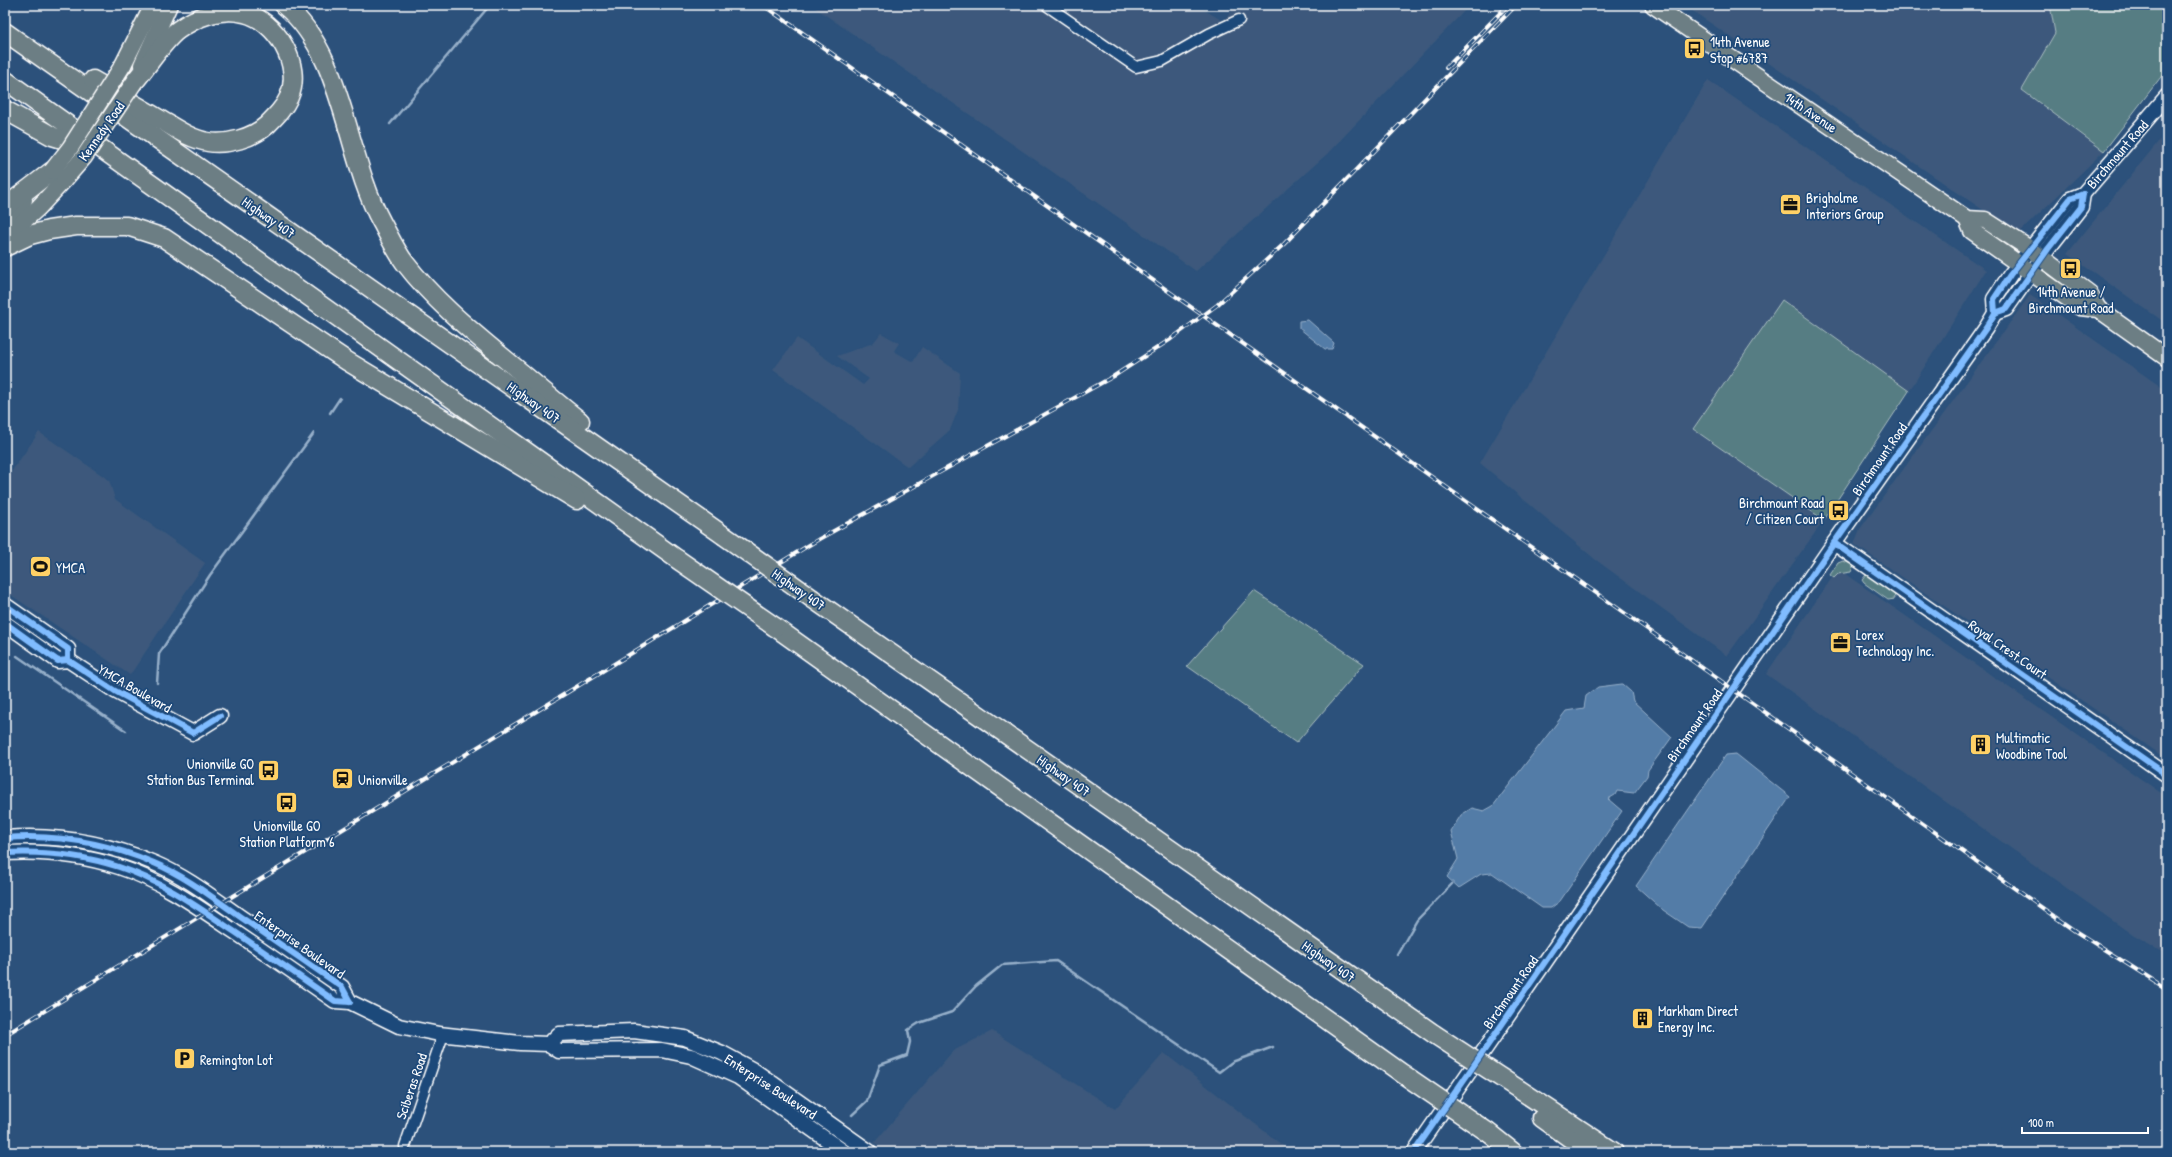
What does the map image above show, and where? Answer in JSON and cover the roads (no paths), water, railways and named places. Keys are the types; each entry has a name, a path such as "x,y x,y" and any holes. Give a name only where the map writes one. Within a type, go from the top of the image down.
{"highway":[{"path":"284,5 298,16 315,40 329,70 367,190 381,222 405,262 458,320 566,410 723,535"},
{"path":"38,56 88,77 181,132 208,142 250,137 260,132 280,113 290,96 293,76 289,56 280,38 264,23 244,13 223,12 202,16 176,31 135,81"},
{"name":"Highway 407","path":"5,32 1434,1034 1517,1094 1589,1152"},
{"path":"5,80 1403,1074 1488,1142 1513,1152"},
{"path":"5,110 52,136 109,153"},
{"path":"5,207 58,176"},
{"path":"5,247 30,235 76,226 127,226 164,238 354,365 508,460 677,559"},
{"path":"1517,1094 1614,1152"}],"main road":[{"name":"Kennedy Road","path":"5,238 38,208 58,176 70,148 123,65 153,5"},
{"name":"Kennedy Road","path":"5,219 58,176 84,158 135,81 169,5"},
{"name":"14th Avenue","path":"1653,5 1967,219 1985,220 2036,253 2089,293 2098,309 2167,358"},
{"name":"Birchmount Road","path":"1414,1152 1834,543 1996,313 1994,298 2081,207 2083,194 2167,96"},
{"name":"14th Avenue","path":"1967,219 1972,231 2080,307 2098,309"},
{"name":"Royal Crest Court","path":"1834,543 2167,776"},
{"path":"5,605 68,649 68,660"},
{"name":"YMCA Boulevard","path":"6,626 58,661 68,660 115,691 193,733 220,716"},
{"name":"Enterprise Boulevard","path":"5,838 40,837 84,842 123,852 155,864 189,881 342,987 350,1002"},
{"name":"Enterprise Boulevard","path":"5,853 27,852 73,856 120,867 152,880 187,899 335,1002 350,1002 399,1026 443,1035 520,1043 549,1044 559,1051 662,1050 691,1056 738,1077 844,1152"},
{"name":"Enterprise Boulevard","path":"549,1044 559,1034 634,1031 685,1038 722,1053 755,1072 870,1152"}],"street":[{"path":"1046,5 1136,67 1162,61 1209,34 1239,20"},
{"path":"6,626 17,613"},
{"name":"Sciberas Road","path":"405,1146 443,1035"}],"waterway":[{"path":"390,124 490,5"},
{"path":"330,413 340,398"},
{"path":"157,683 159,654 210,575 314,433"},
{"path":"17,656 126,731"},
{"path":"1397,955 1417,920 1452,884"},
{"path":"852,1115 867,1101 880,1065 907,1055 910,1042 908,1030 919,1023 952,1012 976,986 1002,965 1056,961 1219,1072 1232,1062 1273,1047"}],"railway":[{"path":"763,5 2075,931 2167,989"},
{"path":"1446,68 1508,5"},
{"path":"5,1035 819,539 1114,376 1171,339 1217,305 1284,244 1516,5"}],"place":[{"name":"14th Avenue Stop #6787","path":"1694,49"},
{"name":"Brigholme Interiors Group","path":"1790,205"},
{"name":"14th Avenue / Birchmount Road","path":"2071,269"},
{"name":"Birchmount Road / Citizen Court","path":"1839,510"},
{"name":"YMCA","path":"40,567"},
{"name":"Lorex Technology Inc.","path":"1840,642"},
{"name":"Multimatic Woodbine Tool","path":"1980,745"},
{"name":"Unionville GO Station Bus Terminal","path":"269,771"},
{"name":"Unionville","path":"343,779"},
{"name":"Unionville GO Station Platform 6","path":"287,803"},
{"name":"Markham Direct Energy Inc.","path":"1643,1018"},
{"name":"Remington Lot","path":"185,1059"}]}
